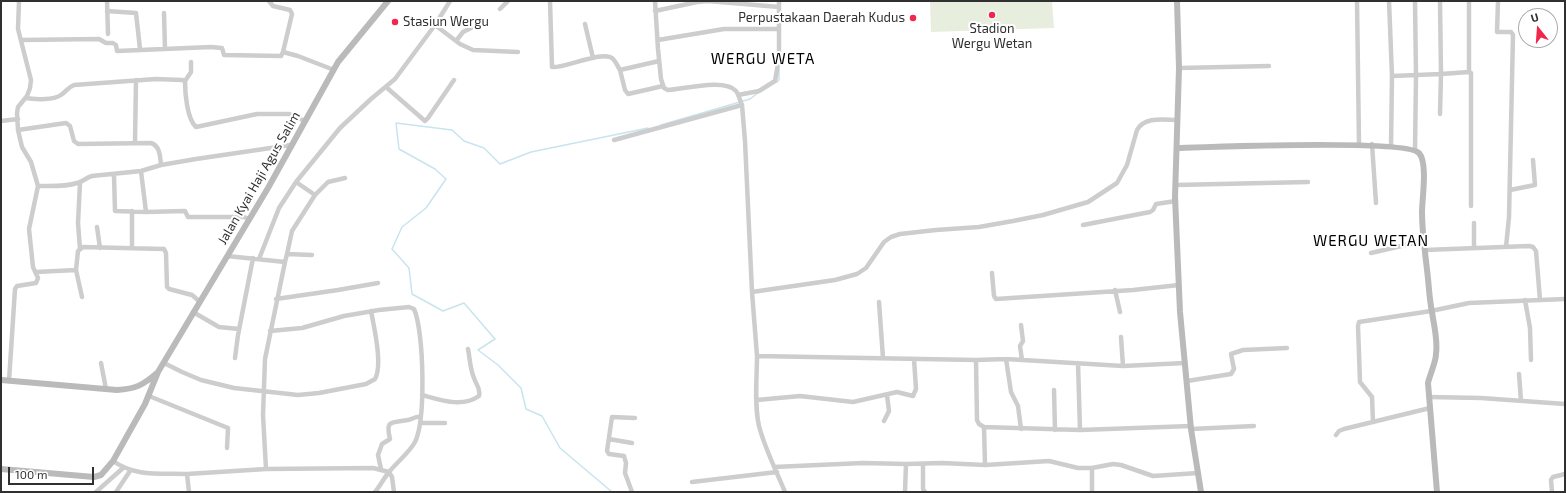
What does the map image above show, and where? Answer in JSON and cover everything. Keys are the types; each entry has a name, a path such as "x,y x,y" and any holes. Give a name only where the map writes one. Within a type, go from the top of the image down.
{"street":[{"path":"9,381 14,289 17,286 36,283 38,278 33,267 29,229 38,186 31,162 22,150 18,130 18,107 26,98 31,80 18,29 18,1"},
{"path":"107,1 108,34"},
{"path":"21,40 99,39 106,43 113,43 116,45 117,51 211,47 222,48 224,55 281,56 292,14 290,10 273,6 269,1"},
{"name":"Jalan Kyai Haji Agus Salim","path":"158,372 226,256 250,219 338,62 387,1"},
{"path":"259,258 279,208 296,182 340,128 395,79 435,25 450,1"},
{"path":"500,9 508,1"},
{"path":"550,1 552,66 557,67 579,60 612,57 620,70 625,90 628,94 663,86"},
{"path":"655,1 659,61 663,86 666,90 703,85 724,86 735,89 739,97 745,141 759,425 774,467 785,492"},
{"path":"656,11 708,1 779,7"},
{"path":"739,97 759,91 776,81 779,58 780,1"},
{"path":"1177,1 1179,68 1176,201 1179,285 1186,382 1191,428 1201,492"},
{"path":"1357,1 1359,144"},
{"path":"1389,1 1392,76 1391,146"},
{"path":"1415,1 1415,150"},
{"path":"1440,1 1440,114"},
{"path":"1469,1 1471,74 1471,206"},
{"path":"1498,1 1497,32 1511,32 1512,35 1510,190 1506,246"},
{"path":"107,11 136,13 140,49"},
{"path":"164,13 165,49"},
{"path":"585,24 593,58"},
{"path":"435,25 466,48 473,50 518,52"},
{"path":"456,41 463,32 471,28"},
{"path":"658,40 724,29 779,29"},
{"path":"283,52 298,56 334,70"},
{"path":"620,70 659,61"},
{"path":"192,62 191,72 185,81 185,97 192,123 196,127 256,114 289,114 305,121"},
{"path":"1179,68 1269,66"},
{"path":"1392,76 1416,76 1470,72"},
{"path":"26,98 38,99 60,96 74,85 156,79 185,81"},
{"path":"135,142 136,80"},
{"path":"386,86 424,121 428,118 454,80"},
{"path":"614,140 741,105"},
{"path":"1,121 18,119"},
{"path":"752,292 836,280 857,274 866,268 884,242 891,237 900,234 1006,223 1043,215 1088,202 1117,183 1128,164 1137,130 1140,126 1149,121 1178,120"},
{"path":"18,130 66,123 70,126 74,141 78,144 135,142 156,144 161,165"},
{"path":"1372,144 1376,203"},
{"path":"1178,148 1372,144 1415,150 1419,153 1424,165 1422,213 1431,311 1437,351 1428,384 1437,492"},
{"path":"38,186 80,183 85,178 92,176 114,175 141,171 161,165 291,145"},
{"path":"1510,190 1535,185 1533,160"},
{"path":"141,171 146,212"},
{"path":"114,175 115,210 146,212 185,211 188,217 244,217 250,219"},
{"path":"266,469 263,415 265,359 276,299 292,231 315,195 328,182 345,178"},
{"path":"296,182 315,195"},
{"path":"1176,185 1308,182"},
{"path":"80,183 78,223 80,249 76,270 82,297"},
{"path":"1083,225 1150,212 1157,203 1176,201"},
{"path":"132,211 132,248"},
{"path":"1474,223 1474,248"},
{"path":"97,227 100,248"},
{"path":"1371,253 1414,243 1424,238"},
{"path":"1425,250 1506,246 1533,247 1535,249 1539,279 1540,300"},
{"path":"80,249 83,247 165,250 167,286 169,289 192,295 199,301"},
{"path":"287,254 312,255"},
{"path":"226,256 259,258 285,262"},
{"path":"235,358 239,329 253,258"},
{"path":"36,272 76,270"},
{"path":"992,273 994,296 996,299 1133,290 1179,285"},
{"path":"276,299 378,283"},
{"path":"1115,290 1120,312"},
{"path":"1373,422 1372,397 1360,382 1358,323 1469,303 1565,299"},
{"path":"1525,300 1530,328 1531,360"},
{"path":"879,302 883,358"},
{"path":"270,331 302,328 344,316 371,311 401,308 414,309 422,355 420,423 415,442 389,472 375,492"},
{"path":"164,363 202,380 234,388 298,395 319,393 366,384 376,379 378,372 378,351 371,311"},
{"path":"193,312 219,327 239,329"},
{"path":"1021,325 1023,341 1020,346 1022,360"},
{"path":"1121,337 1123,366"},
{"path":"1186,382 1231,374 1234,369 1231,356 1235,352 1243,350 1287,348"},
{"path":"422,395 452,402 469,400 479,396 479,386 474,379 468,349"},
{"path":"756,356 976,360 1006,359 1123,366 1185,363"},
{"path":"757,400 793,396 853,402 898,392 913,396 916,389 914,359"},
{"path":"1006,359 1011,392 1019,408 1021,429"},
{"path":"976,360 977,420 979,424 984,427 1080,430 1254,426"},
{"path":"101,363 106,389"},
{"path":"1078,363 1080,430"},
{"path":"1,380 106,389 131,389 142,385 158,372"},
{"path":"1,469 94,478 101,475 113,461 148,396 158,372"},
{"path":"1519,374 1521,401"},
{"path":"1054,390 1055,430"},
{"path":"884,422 889,411 887,394"},
{"path":"148,396 228,428 227,448"},
{"path":"1429,397 1565,404"},
{"path":"1336,436 1341,430 1430,408"},
{"path":"382,470 378,455 382,444 390,439 388,425 390,422 411,419 418,416 420,417"},
{"path":"632,492 625,473 625,458 623,455 607,452 612,417 635,418"},
{"path":"420,423 445,423"},
{"path":"984,427 985,465"},
{"path":"609,439 632,443"},
{"path":"113,461 130,471 147,473 187,474 266,469 373,468 389,472 392,477 394,492"},
{"path":"774,467 864,463 942,463 985,465 1049,461 1078,468 1092,468 1113,464 1121,465 1147,475 1159,477 1198,473"},
{"path":"905,492 906,464"},
{"path":"923,464 923,489 925,492"},
{"path":"96,492 123,468"},
{"path":"1092,468 1092,492"},
{"path":"116,492 130,471"},
{"path":"692,482 777,472"},
{"path":"187,474 189,492"},
{"path":"1552,492 1551,480 1553,477 1565,474"}],"green space":[{"name":"Stadion Wergu Wetan","path":"930,1 1052,1 1054,28 931,32"}],"waterway":[{"path":"777,82 779,80 779,69"},
{"path":"661,125 750,99 758,93"},
{"path":"612,492 560,448 542,416 526,409 521,388 498,365 478,350 495,339 464,303 443,311 412,294 409,268 392,249 402,227 426,208 446,179 435,169 399,149 396,123 452,130 464,141 484,148 500,164 531,152 648,128"}],"place":[{"name":"Stadion Wergu Wetan","path":"992,15"},
{"name":"Perpustakaan Daerah Kudus","path":"913,18"},
{"name":"Stasiun Wergu","path":"395,22"}],"district":[{"name":"WERGU WETA","path":"763,59"},
{"name":"WERGU WETAN","path":"1371,241"}]}
